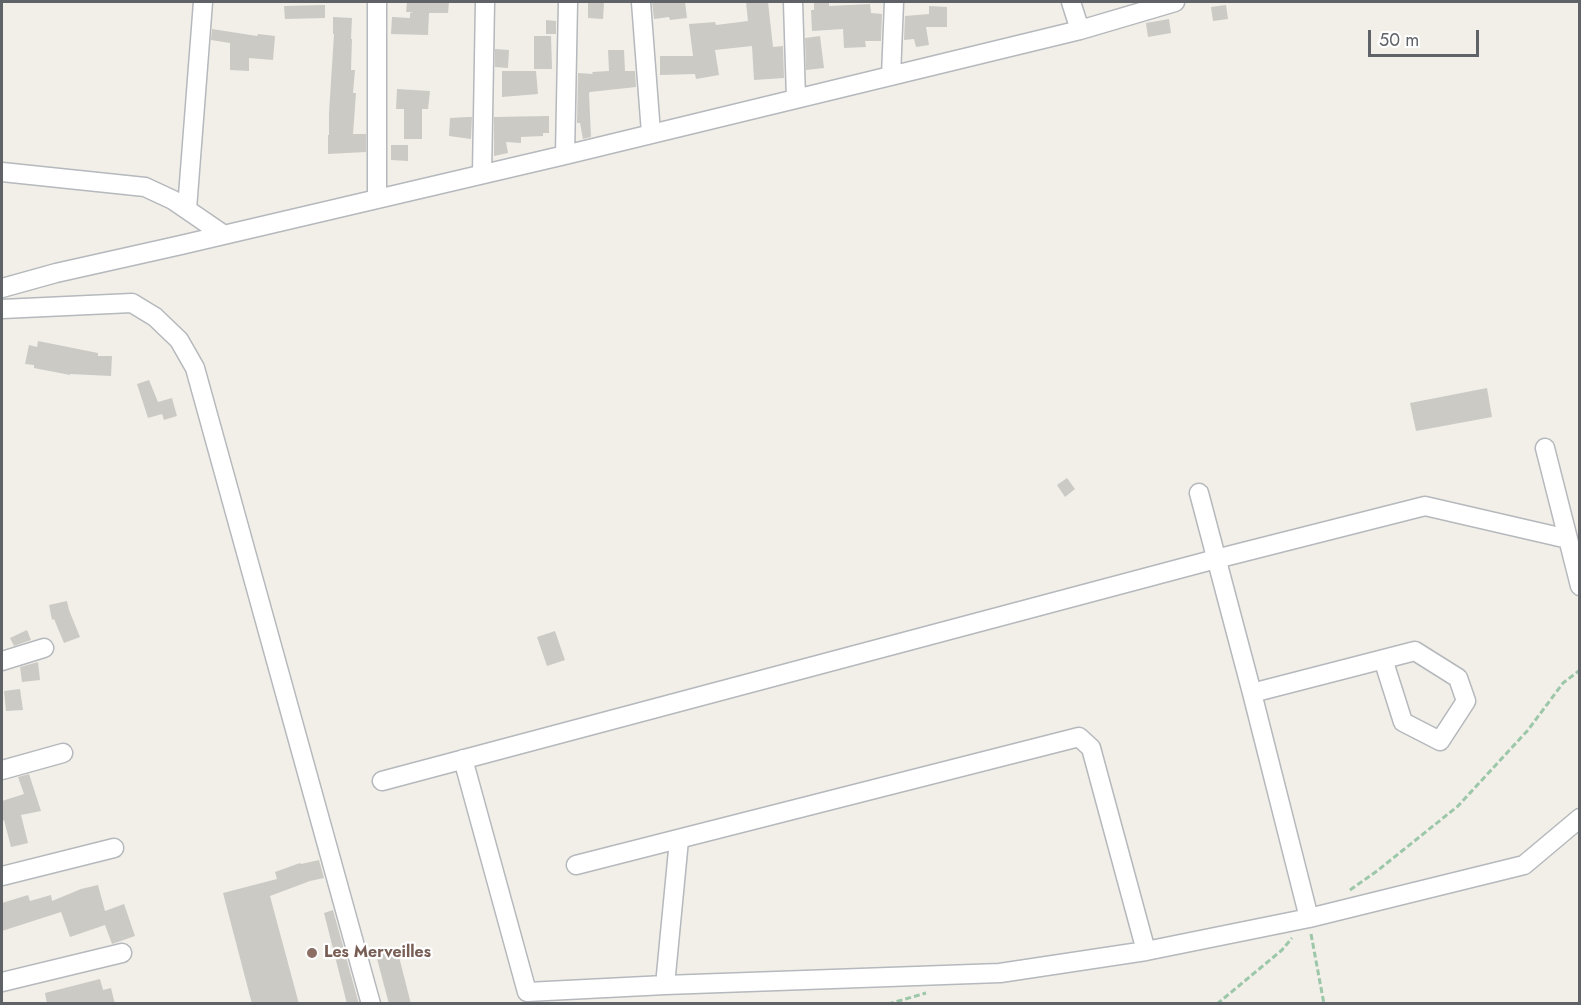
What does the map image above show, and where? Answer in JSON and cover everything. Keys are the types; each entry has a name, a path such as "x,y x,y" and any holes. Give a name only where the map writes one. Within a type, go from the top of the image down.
{"street":[{"path":"187,209 203,2"},
{"path":"377,199 378,2"},
{"path":"482,174 485,2"},
{"path":"565,155 568,2"},
{"path":"641,2 651,133"},
{"path":"793,2 796,99"},
{"path":"891,76 894,2"},
{"path":"1071,2 1080,30"},
{"path":"2,288 56,273 565,155 1080,30 1174,2"},
{"path":"2,172 146,188 173,200 224,235"},
{"path":"2,309 132,303 155,317 179,340 195,368 371,1004"},
{"path":"1545,448 1580,586"},
{"path":"1199,493 1309,918"},
{"path":"382,781 1216,559 1425,506 1568,539"},
{"path":"2,661 44,648"},
{"path":"1252,693 1383,659 1415,651 1458,678 1466,701 1440,741 1403,722 1383,659"},
{"path":"576,865 1079,737 1091,748 1146,951"},
{"path":"2,770 63,753"},
{"path":"463,759 527,992 1000,973 1146,951 1309,918 1524,865 1580,818"},
{"path":"665,985 679,840"},
{"path":"2,876 114,848"},
{"path":"2,982 122,953"}],"path":[{"path":"1348,891 1377,871 1458,806 1528,730 1563,683 1580,670"},
{"path":"1217,1004 1282,950 1309,918"},
{"path":"1309,918 1324,1004"}],"building":[{"path":"407,2 449,2 448,13 429,13 428,35 391,34 392,17 410,18 410,13 413,12 406,12"},
{"path":"588,2 604,3 603,19 588,18"},
{"path":"652,2 685,2 687,18 654,19"},
{"path":"746,2 768,2 773,47 783,46 784,78 754,80 752,46 715,50 719,75 696,79 695,74 660,75 660,56 693,56 689,24 715,22 716,25 748,21"},
{"path":"814,2 829,2 829,6 870,4 871,13 882,14 881,41 865,41 866,47 844,48 843,29 812,31 811,10 814,10"},
{"path":"325,5 325,18 285,19 284,6"},
{"path":"1226,5 1228,19 1213,21 1211,7"},
{"path":"929,6 947,7 947,27 926,27 929,45 916,47 914,39 904,40 905,16 929,14"},
{"path":"333,17 352,18 351,70 355,70 353,93 356,93 353,134 366,134 366,152 328,154"},
{"path":"1169,19 1171,33 1148,37 1146,23"},
{"path":"546,20 556,21 556,34 546,34"},
{"path":"212,29 257,36 258,34 275,36 273,60 249,58 249,71 230,70 230,43 211,40"},
{"path":"534,36 551,36 552,69 534,69"},
{"path":"820,36 824,68 806,70 805,38"},
{"path":"495,49 509,50 508,68 495,67"},
{"path":"608,50 624,50 625,71 635,71 636,87 590,92 591,137 583,139 580,123 577,123 578,73 593,74 592,72 609,71"},
{"path":"502,71 536,71 538,94 502,97"},
{"path":"397,89 430,91 428,109 422,109 422,139 404,139 404,109 396,109"},
{"path":"549,116 549,133 543,133 543,136 521,137 521,143 506,142 508,153 494,156 494,117"},
{"path":"472,117 471,139 449,136 450,118"},
{"path":"391,145 408,145 408,161 391,160"},
{"path":"38,341 98,353 98,356 112,356 111,376 70,375 25,364 29,345 37,347"},
{"path":"149,380 158,402 172,398 177,416 164,420 162,414 148,418 137,384"},
{"path":"1487,388 1492,417 1416,431 1410,403"},
{"path":"1067,478 1075,489 1065,497 1057,485"},
{"path":"67,601 80,637 64,643 54,619 52,620 49,605"},
{"path":"27,630 31,640 14,646 10,638"},
{"path":"555,631 565,660 547,666 537,637"},
{"path":"38,662 40,680 22,682 20,667"},
{"path":"20,689 23,710 6,711 4,691"},
{"path":"29,774 41,811 21,815 28,843 11,847 4,820 2,821 2,801 24,794 18,777"},
{"path":"319,860 324,878 270,896 299,1004 252,1004 223,893 277,879 275,872 300,863"},
{"path":"98,885 105,911 124,904 135,936 112,944 105,925 70,937 61,912 2,931 2,903 28,895 30,901 51,895 52,901 81,889"},
{"path":"333,910 359,1004 347,1004 324,913"},
{"path":"397,949 411,1004 389,1004 376,955"},
{"path":"100,979 103,990 111,988 115,1004 47,1004 45,993"}],"place":[{"name":"Les Merveilles","path":"312,953"}]}
